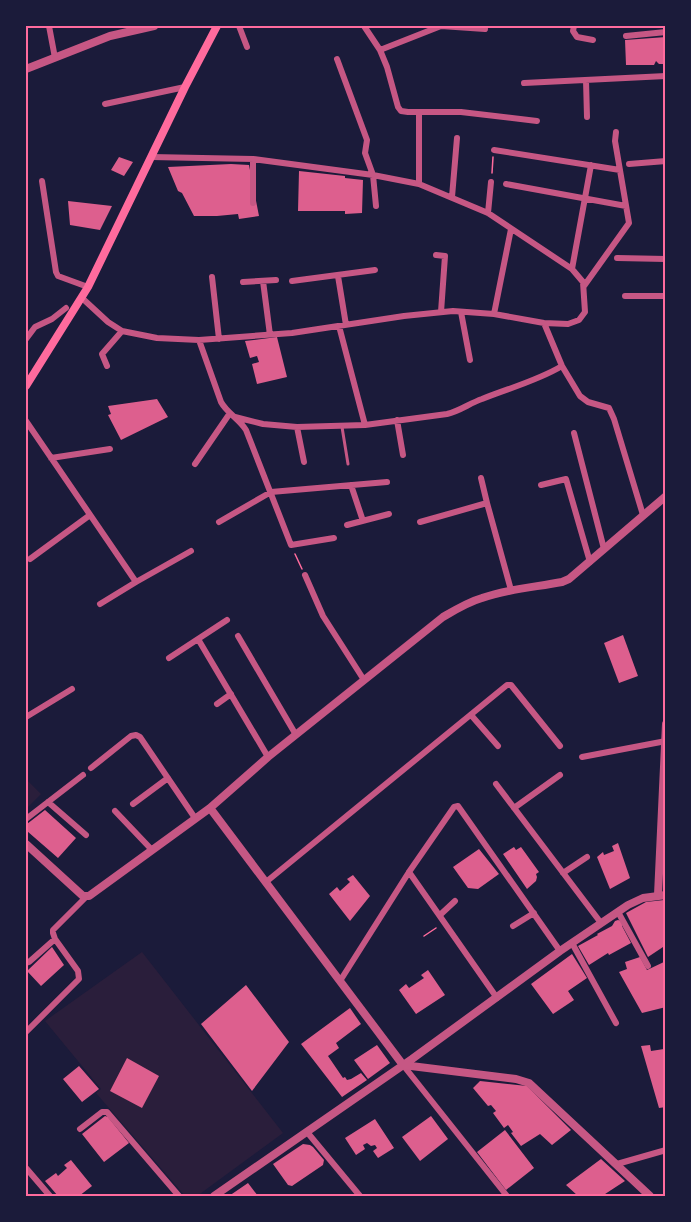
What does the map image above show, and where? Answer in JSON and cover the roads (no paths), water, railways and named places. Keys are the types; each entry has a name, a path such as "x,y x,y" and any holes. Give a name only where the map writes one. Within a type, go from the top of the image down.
{"main road":[{"path":"26,386 88,287 217,26"}],"street":[{"path":"49,26 55,58"},
{"path":"26,69 110,36 154,26"},
{"path":"239,26 247,47"},
{"path":"364,26 380,50 401,111 461,112 537,121"},
{"path":"380,50 441,26 485,29"},
{"path":"574,26 574,33 577,37 593,40"},
{"path":"626,36 666,32"},
{"path":"338,58 367,140 365,153 373,175 376,206"},
{"path":"524,83 666,76"},
{"path":"586,80 586,117"},
{"path":"105,104 185,87"},
{"path":"419,112 419,184"},
{"path":"584,287 629,223 615,141 616,132"},
{"path":"452,197 457,138"},
{"path":"494,150 620,170"},
{"path":"82,298 108,322 122,331 157,338 199,340 292,333 404,315 441,312 494,314 544,323 568,324 584,316 582,279 572,269 488,213 419,184 373,175 253,159 151,157"},
{"path":"253,159 254,203"},
{"path":"629,164 666,161"},
{"path":"572,269 591,165"},
{"path":"42,181 56,272 58,276 88,287"},
{"path":"488,213 491,182"},
{"path":"506,184 626,206"},
{"path":"494,314 511,229"},
{"path":"436,255 445,256 441,312"},
{"path":"617,258 666,259"},
{"path":"292,281 375,270"},
{"path":"338,276 346,324"},
{"path":"212,278 219,339"},
{"path":"243,282 276,280"},
{"path":"263,281 270,335"},
{"path":"625,297 666,296"},
{"path":"26,339 34,327 52,319 66,308"},
{"path":"462,312 470,360"},
{"path":"544,323 562,366 583,400 609,408 643,515"},
{"path":"339,326 365,425"},
{"path":"107,366 102,354 122,331"},
{"path":"199,340 221,402 246,430 291,545 334,538"},
{"path":"233,415 263,424 297,427 365,425 455,412 480,399 547,375 562,366"},
{"path":"195,464 233,415"},
{"path":"397,420 404,456"},
{"path":"26,421 136,582"},
{"path":"297,427 304,462"},
{"path":"574,433 604,549"},
{"path":"51,458 110,449"},
{"path":"481,478 511,590"},
{"path":"540,485 566,479 590,561"},
{"path":"219,522 271,492 387,482"},
{"path":"351,485 363,521"},
{"path":"26,1032 79,980 78,971 52,933 86,897 210,808 268,757 443,617 482,598 511,590 562,582 575,575 666,496"},
{"path":"420,522 487,503"},
{"path":"347,525 389,514"},
{"path":"30,559 90,515"},
{"path":"100,604 191,551"},
{"path":"305,575 323,616 364,680"},
{"path":"169,657 227,620"},
{"path":"238,636 296,735"},
{"path":"198,639 268,757"},
{"path":"266,882 509,684 560,746"},
{"path":"26,717 72,689"},
{"path":"217,704 231,694"},
{"path":"471,715 498,746"},
{"path":"214,1197 601,923 635,901 664,895 666,724"},
{"path":"91,768 131,736 136,735 140,737 195,818"},
{"path":"582,757 665,741"},
{"path":"26,819 83,775"},
{"path":"514,808 560,775"},
{"path":"134,804 168,778"},
{"path":"496,784 601,923"},
{"path":"48,802 86,835"},
{"path":"340,981 409,872 454,807 458,806 560,951"},
{"path":"210,808 403,1065 505,1196"},
{"path":"115,811 152,850"},
{"path":"26,844 86,897"},
{"path":"563,873 586,856"},
{"path":"409,872 497,998"},
{"path":"440,915 455,902"},
{"path":"618,912 648,966"},
{"path":"513,926 534,913"},
{"path":"26,963 55,939"},
{"path":"572,943 616,1023"},
{"path":"403,1065 516,1079 529,1083 650,1197"},
{"path":"80,1129 102,1112 107,1112 179,1197"},
{"path":"307,1132 360,1197"},
{"path":"617,1164 666,1150"},
{"path":"26,1168 50,1197"}],"lane":[{"path":"342,425 348,464"}]}
